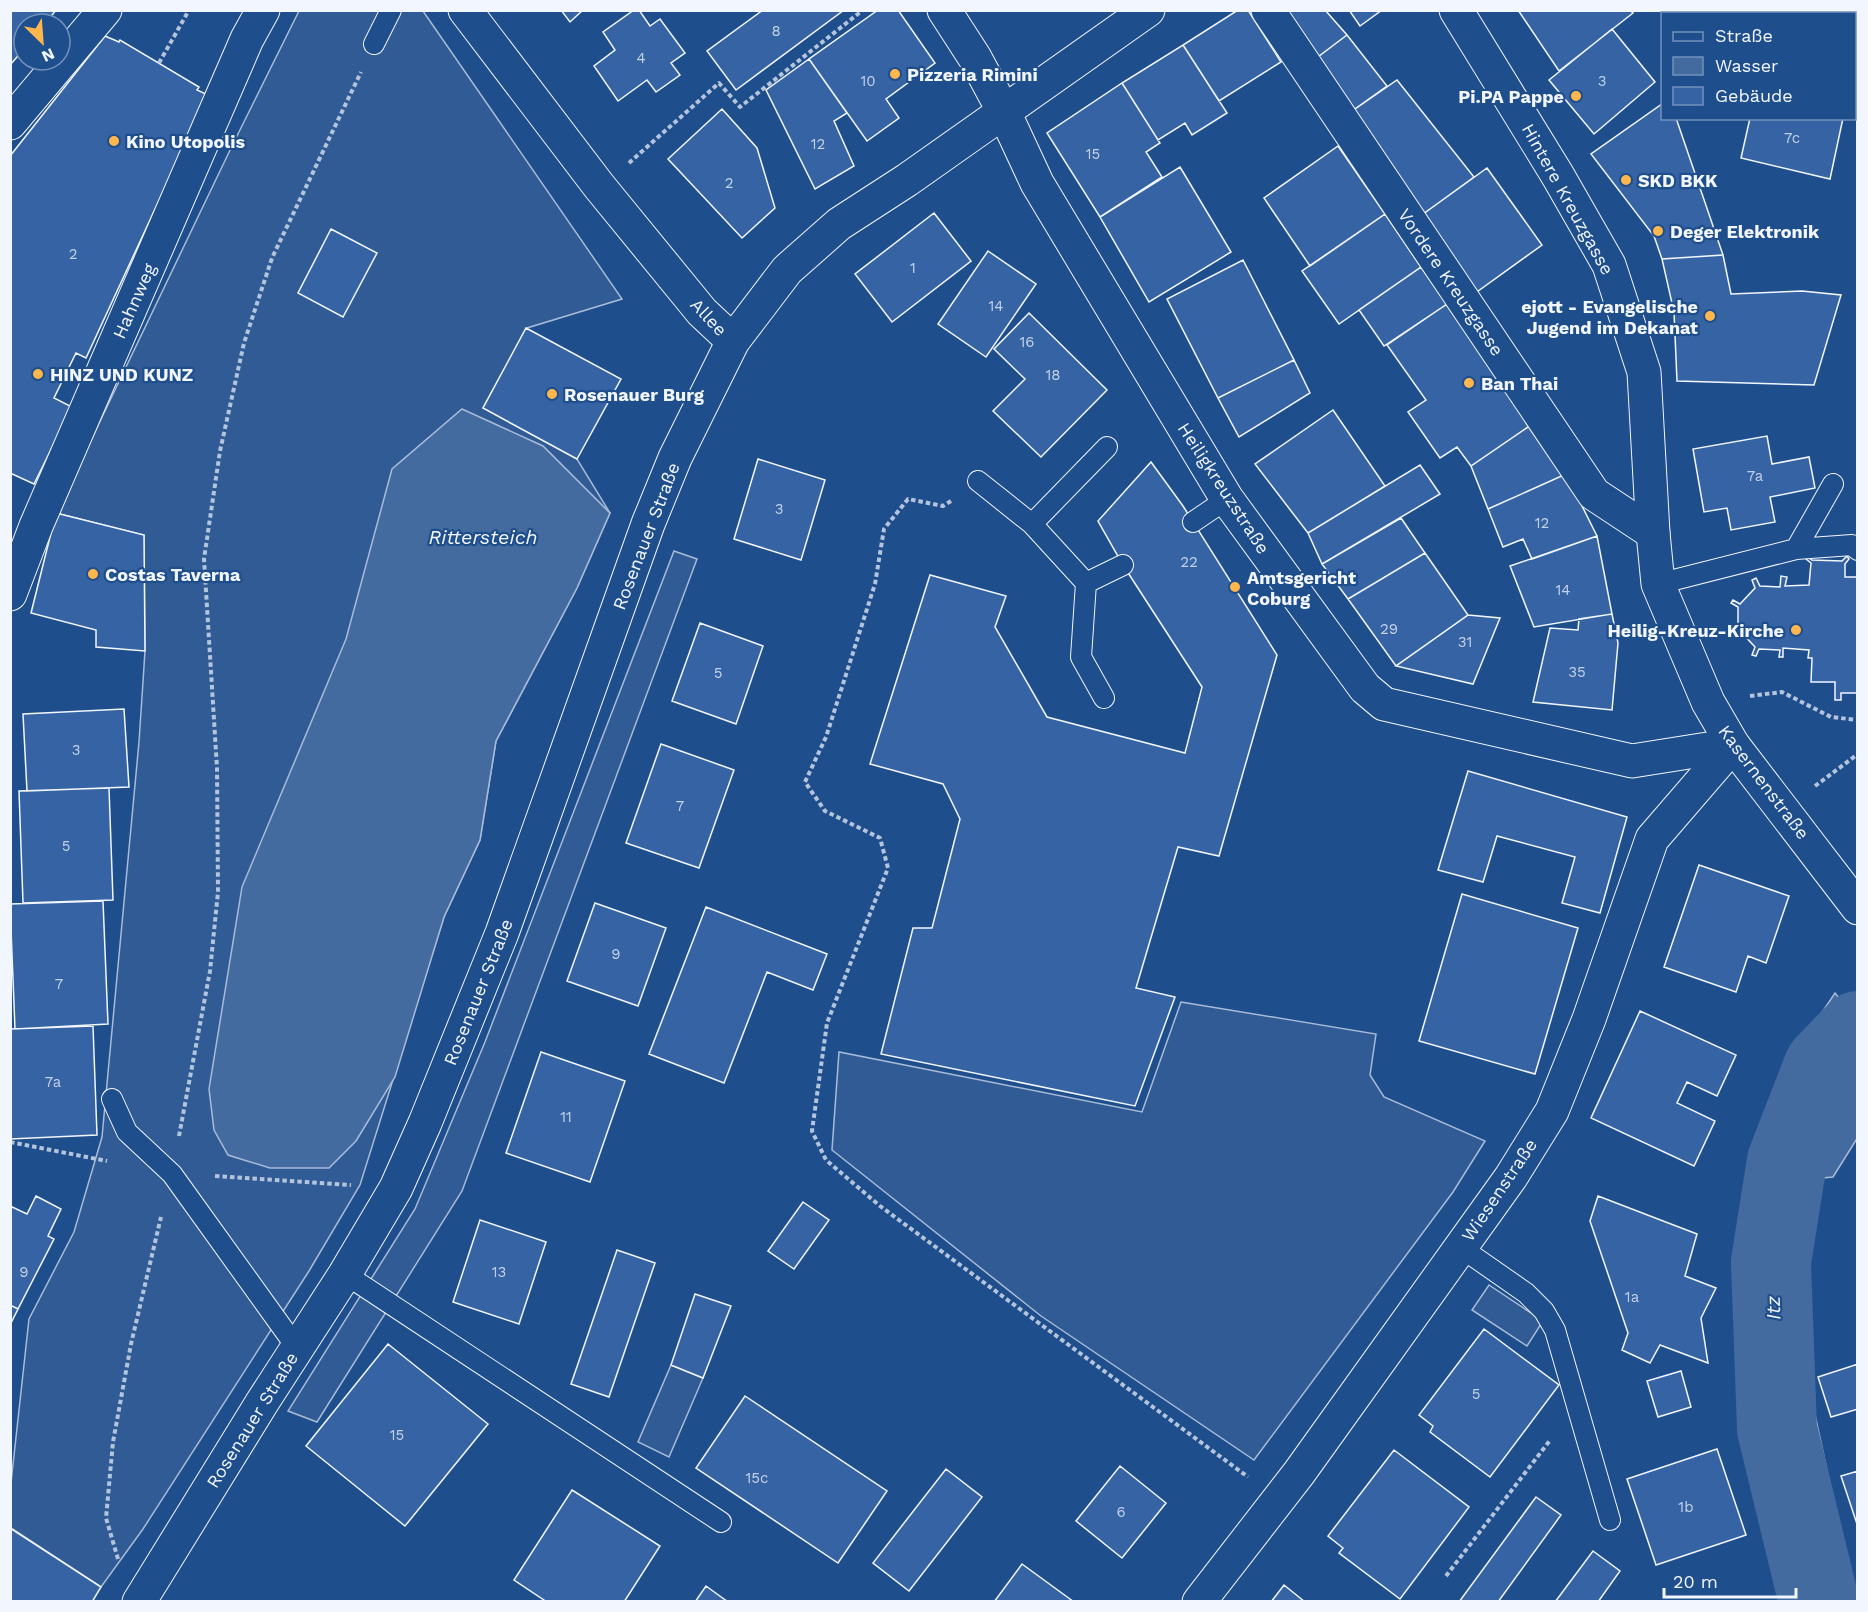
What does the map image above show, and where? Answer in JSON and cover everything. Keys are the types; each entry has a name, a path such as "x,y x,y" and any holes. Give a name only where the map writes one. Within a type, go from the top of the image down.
{"street":[{"path":"10,123 105,10"},
{"name":"Hahnweg","path":"10,594 40,515 247,39 263,10"},
{"name":"Allee","path":"465,10 599,186 702,312 733,341 787,270 839,224 907,180 1148,10"},
{"name":"Heiligkreuzstraße","path":"944,10 975,58 1004,112 1037,183 1227,499 1365,688 1384,704 1597,755 1632,761 1733,745"},
{"name":"Vordere Kreuzgasse","path":"1268,10 1594,494 1653,533"},
{"name":"Hintere Kreuzgasse","path":"1456,10 1558,176 1609,266 1644,372 1658,584 1684,648"},
{"name":"Rosenauer Straße","path":"139,1602 345,1274 396,1188 426,1123 502,933 648,524 675,458 733,341"},
{"name":"Kasernenstraße","path":"1684,648 1708,702 1733,745 1769,795 1784,810 1850,897"},
{"name":"Wiesenstraße","path":"1199,1602 1299,1473 1511,1177 1552,1111 1589,1019 1652,839 1733,745"}],"lane":[{"path":"374,44 391,10"},
{"path":"1032,524 1107,447"},
{"path":"978,481 1032,524 1086,583 1081,657 1104,698"},
{"path":"1796,549 1833,484"},
{"path":"1193,522 1227,499"},
{"path":"1658,584 1796,549 1852,545 1857,550"},
{"path":"1086,583 1123,565"},
{"path":"112,1099 127,1132 172,1174 297,1348"},
{"path":"1460,1247 1526,1293 1544,1311 1555,1330 1611,1520"},
{"path":"345,1274 721,1522"}],"path":[{"path":"159,63 189,10"},
{"path":"643,152 719,83 740,107 863,10"},
{"path":"118,1560 106,1518 113,1442 131,1344 172,1174 210,971 218,892 217,768 204,559 220,451 244,344 272,258 374,44"},
{"path":"978,481 943,506 908,499 884,529 875,584 826,737 806,782 825,811 880,838 888,868 827,1023 812,1131 826,1160 880,1206 1277,1499"},
{"path":"1708,702 1782,692 1831,717 1857,720"},
{"path":"1784,810 1857,754"},
{"path":"10,1142 172,1174 396,1188"},
{"path":"1446,1576 1577,1406"}],"shaded area":[{"path":"299,11 423,11 622,299 527,328 483,408 577,459 610,513 577,588 496,741 480,840 444,917 360,1185 309,1271 143,1529 101,1587 11,1528 11,1483 29,1319 74,1232 102,1137 139,742 145,651 144,535 56,513"},
{"path":"674,551 697,559 462,1191 317,1422 288,1411 415,1209 485,1042"},
{"path":"1181,1002 1376,1034 1370,1075 1384,1097 1485,1141 1453,1192 1254,1460 1041,1316 832,1150 839,1052 1142,1112"},
{"path":"1489,1285 1543,1321 1527,1346 1472,1310"},
{"path":"671,1365 703,1378 669,1457 638,1442"}],"water":[{"name":"Rittersteich","path":"462,409 543,446 610,513 577,588 496,741 480,840 444,917 395,1077 356,1141 329,1168 270,1168 228,1155 214,1130 209,1089 242,887 346,639 392,469"},
{"path":"1835,993 1857,1021 1858,1137 1833,1177 1751,1185 1777,1080"},
{"path":"1746,1308 1806,1321 1811,1396 1831,1489 1839,1555 1852,1601 1794,1601 1779,1552 1774,1461 1736,1373"}],"building":[{"path":"10,10 56,10 54,12 12,12 12,63 10,65"},
{"path":"561,10 583,10 570,22"},
{"path":"634,10 639,10 650,26 660,19 685,53 671,63 680,75 656,92 647,80 618,101 594,66 615,50 603,32"},
{"path":"763,10 844,10 736,90 707,51"},
{"path":"878,10 898,10 935,63 886,99 899,118 867,141 809,59"},
{"path":"1238,10 1248,10 1281,62 1219,101 1183,45"},
{"path":"1273,10 1325,10 1347,35 1310,63"},
{"path":"1349,10 1382,10 1360,26"},
{"path":"1518,10 1630,10 1633,13 1559,71"},
{"path":"1774,10 1858,10 1856,62 1856,12 1774,12"},
{"path":"1612,29 1655,82 1594,134 1549,80"},
{"path":"1347,35 1387,86 1345,116 1310,63"},
{"path":"105,36 119,42 120,40 199,87 197,90 208,95 86,358 76,353 54,398 72,407 34,484 10,473 10,156"},
{"path":"1183,45 1227,113 1192,135 1185,123 1158,140 1122,83"},
{"path":"809,59 847,113 834,121 854,166 815,189 766,90"},
{"path":"1397,80 1474,177 1419,217 1345,116"},
{"path":"1122,83 1160,143 1146,152 1162,177 1100,217 1047,133"},
{"path":"1661,105 1661,120 1677,120 1723,255 1662,259 1654,236 1591,154"},
{"path":"722,109 757,148 775,208 742,238 668,159"},
{"path":"1750,120 1843,120 1830,179 1741,158"},
{"path":"1338,146 1385,214 1310,266 1264,198"},
{"path":"1180,167 1231,252 1149,302 1100,217"},
{"path":"1487,168 1542,245 1474,294 1419,217"},
{"path":"934,213 971,261 892,322 855,274"},
{"path":"1385,214 1421,267 1339,324 1302,271"},
{"path":"331,229 377,253 343,317 298,293"},
{"path":"988,251 1036,284 986,357 938,324"},
{"path":"1723,255 1731,294 1802,291 1841,295 1814,385 1677,381 1674,312 1662,259"},
{"path":"1243,260 1294,360 1218,398 1167,299"},
{"path":"1421,267 1447,304 1384,346 1359,310"},
{"path":"1447,304 1531,425 1471,466 1457,447 1440,458 1408,412 1426,400 1387,345"},
{"path":"1029,313 1107,390 1041,457 993,411 1025,379 994,349"},
{"name":"Rosenauer Burg","path":"526,328 621,379 577,459 483,408"},
{"path":"1294,360 1310,393 1239,437 1218,398"},
{"path":"1333,410 1385,486 1308,533 1255,464"},
{"path":"1531,425 1566,474 1488,509 1471,466"},
{"path":"1767,436 1772,464 1809,457 1815,488 1770,497 1775,522 1731,530 1727,508 1704,512 1693,449"},
{"path":"758,459 825,480 801,560 734,539"},
{"path":"1151,462 1183,506 1277,655 1219,856 1178,847 1136,988 1175,997 1135,1106 881,1054 913,928 932,928 960,819 943,784 870,764 930,575 1006,596 995,627 1047,717 1185,753 1202,687 1123,565 1098,521"},
{"path":"1420,465 1440,494 1322,564 1308,533"},
{"path":"1566,474 1597,536 1532,559 1523,539 1503,547 1488,509"},
{"name":"Costas Taverna","path":"56,513 144,535 145,651 96,647 96,630 31,613"},
{"path":"1401,518 1425,553 1348,599 1322,564"},
{"path":"1597,536 1612,614 1534,627 1510,566"},
{"path":"1425,553 1468,615 1396,666 1348,599"},
{"name":"Heilig-Kreuz-Kirche","path":"1847,556 1849,559 1845,564 1845,577 1858,577 1858,693 1841,693 1841,700 1835,700 1835,682 1811,682 1812,658 1808,658 1809,650 1783,648 1783,657 1779,657 1780,650 1759,649 1756,656 1752,655 1755,647 1740,631 1732,635 1730,632 1738,628 1738,607 1731,603 1733,600 1740,604 1755,588 1752,580 1756,578 1760,586 1780,587 1781,576 1787,577 1785,586 1809,585 1811,563 1806,559 1808,557 1812,560 1842,561"},
{"path":"1612,614 1618,643 1612,710 1533,702 1550,628 1578,630 1579,619"},
{"path":"1468,615 1500,618 1473,684 1396,666"},
{"path":"700,623 763,646 736,724 672,701"},
{"path":"124,709 129,787 27,791 23,714"},
{"path":"661,744 734,770 699,868 626,843"},
{"path":"1468,771 1627,817 1600,913 1562,903 1575,857 1497,836 1483,882 1438,870"},
{"path":"109,788 113,900 23,903 19,791"},
{"path":"1699,865 1789,896 1766,963 1748,956 1736,992 1664,967"},
{"path":"1462,894 1578,928 1535,1074 1419,1041"},
{"path":"103,901 108,1024 15,1029 10,904"},
{"path":"595,903 666,928 638,1006 567,981"},
{"path":"706,907 827,954 813,990 767,972 724,1083 649,1054"},
{"path":"1640,1011 1736,1055 1717,1096 1687,1082 1677,1103 1715,1121 1694,1166 1591,1118"},
{"path":"93,1026 97,1135 10,1139 10,1029"},
{"path":"541,1052 625,1081 590,1182 506,1153"},
{"path":"36,1196 61,1209 48,1236 54,1239 18,1309 10,1305 10,1206 27,1214"},
{"path":"1598,1196 1697,1234 1685,1276 1716,1288 1701,1318 1708,1363 1660,1345 1650,1363 1622,1350 1628,1333 1590,1221"},
{"path":"803,1202 829,1220 794,1269 768,1251"},
{"path":"480,1220 546,1242 519,1324 453,1302"},
{"path":"617,1250 655,1263 609,1397 571,1384"},
{"path":"695,1294 731,1306 703,1378 671,1365"},
{"path":"10,1305 18,1309 10,1325"},
{"path":"1484,1329 1559,1385 1490,1477 1430,1432 1433,1426 1419,1415"},
{"path":"388,1344 488,1424 405,1526 306,1446"},
{"path":"1858,1364 1858,1409 1831,1417 1818,1377"},
{"path":"1681,1371 1691,1407 1658,1417 1647,1381"},
{"path":"745,1396 887,1491 838,1563 696,1468"},
{"path":"1717,1449 1746,1535 1656,1565 1627,1479"},
{"path":"1394,1450 1469,1507 1400,1599 1339,1553 1343,1548 1328,1536"},
{"path":"1120,1466 1166,1503 1122,1558 1076,1521"},
{"path":"946,1469 982,1497 909,1591 873,1563"},
{"path":"1858,1471 1858,1527 1841,1476"},
{"path":"572,1490 660,1546 624,1602 547,1602 514,1580"},
{"path":"1536,1497 1561,1515 1498,1602 1459,1602"},
{"path":"10,1528 101,1587 92,1602 10,1602"},
{"path":"1593,1551 1620,1571 1598,1602 1555,1602"},
{"path":"1022,1564 1074,1602 994,1602"},
{"path":"1284,1585 1305,1602 1271,1602"},
{"path":"706,1586 728,1602 695,1602"}],"waterway":[{"name":"Itz","path":"1819,1602 1777,1429 1771,1262 1787,1161 1824,1066 1858,1031"}],"place":[{"name":"Pizzeria Rimini","path":"895,74"},
{"name":"Pi.PA Pappe","path":"1576,96"},
{"name":"Kino Utopolis","path":"114,141"},
{"name":"SKD BKK","path":"1626,180"},
{"name":"Deger Elektronik","path":"1658,231"},
{"name":"ejott - Evangelische Jugend im Dekanat","path":"1710,316"},
{"name":"HINZ UND KUNZ","path":"38,374"},
{"name":"Ban Thai","path":"1469,383"},
{"name":"Rosenauer Burg","path":"552,394"},
{"name":"Costas Taverna","path":"93,574"},
{"name":"Amtsgericht Coburg","path":"1235,587"},
{"name":"Heilig-Kreuz-Kirche","path":"1796,630"}]}
